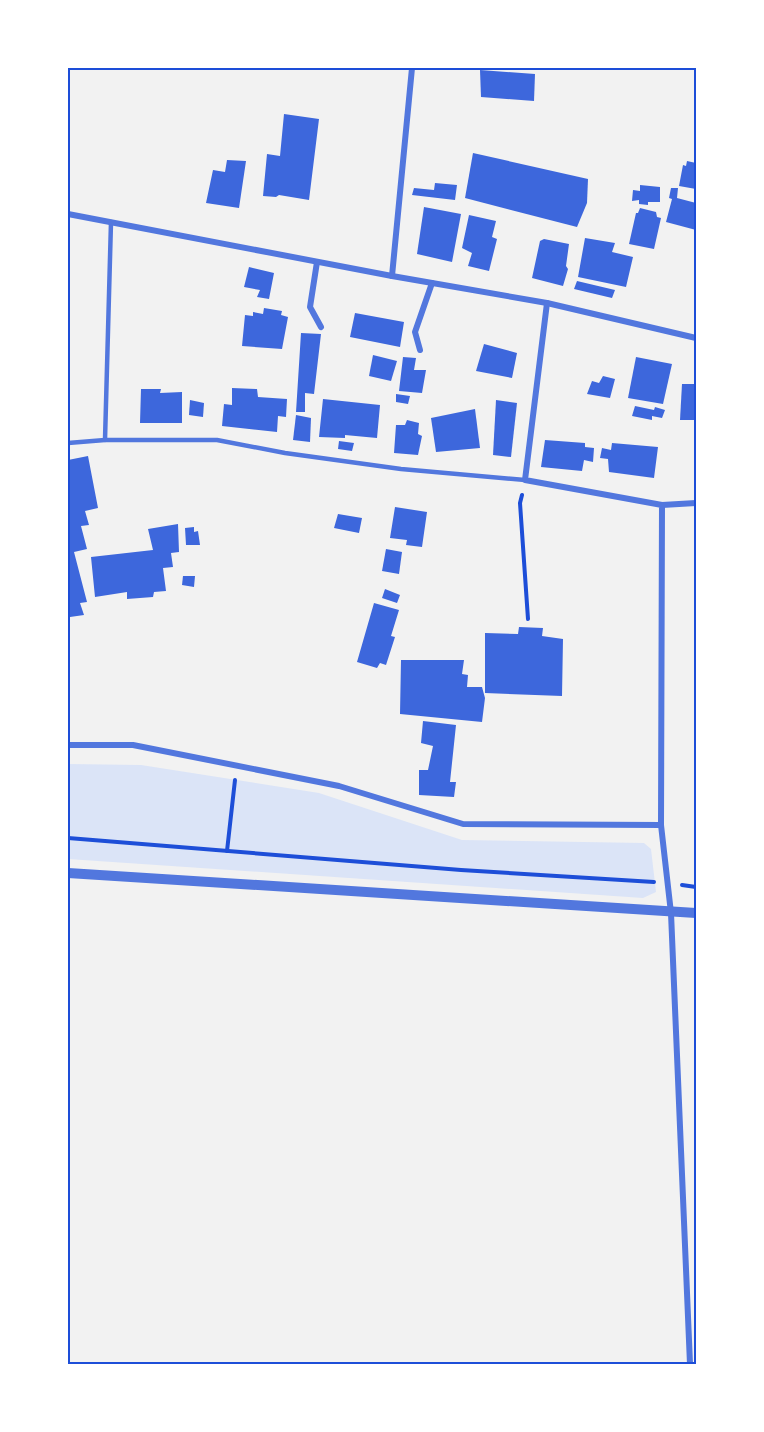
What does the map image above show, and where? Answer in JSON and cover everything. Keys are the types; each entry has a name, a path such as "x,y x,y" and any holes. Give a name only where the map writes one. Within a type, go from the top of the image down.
{"street":[{"path":"393,276 412,68"},
{"path":"68,214 547,303 696,338"},
{"path":"317,262 310,307 321,327"},
{"path":"420,350 416,332 432,283"},
{"path":"547,303 525,480 662,504 696,503"},
{"path":"662,504 661,825 671,913 690,1365"},
{"path":"68,745 133,745 237,765 339,786 463,824 661,825"},
{"path":"68,873 696,913"}],"lane":[{"path":"105,440 111,222"},
{"path":"68,443 105,440 218,440 285,453 389,467 525,480"}],"path":[{"path":"525,480 520,503 528,619"},
{"path":"227,851 237,765"},
{"path":"68,838 461,870 667,884"}],"shaded area":[{"path":"68,764 141,765 319,793 462,840 644,843 651,849 656,892 643,898 68,859"}],"building":[{"path":"480,70 535,74 534,101 481,97"},
{"path":"284,114 319,119 309,200 279,195 276,197 263,196 267,154 280,156"},
{"path":"473,153 588,179 587,203 577,227 465,198"},
{"path":"227,160 246,161 239,208 206,203 213,170 225,172"},
{"path":"687,161 696,163 696,189 679,186 683,165 686,166"},
{"path":"435,183 457,185 455,200 412,195 414,188 434,190"},
{"path":"640,185 660,187 660,202 648,202 648,205 639,204 639,200 632,201 633,190 640,191"},
{"path":"671,188 678,188 677,198 696,203 696,230 666,222 672,199 669,198"},
{"path":"424,207 461,214 452,262 417,254"},
{"path":"640,208 656,212 657,217 661,218 654,249 629,244 636,213"},
{"path":"469,215 496,221 492,237 497,239 489,271 468,266 472,253 462,248"},
{"path":"585,238 615,243 612,252 633,257 626,287 578,277"},
{"path":"544,239 569,244 566,266 568,269 563,286 532,278 540,241"},
{"path":"249,267 274,273 269,299 257,297 260,290 244,287"},
{"path":"577,281 615,290 612,298 574,289"},
{"path":"264,308 282,311 281,315 288,317 282,349 242,346 245,315 253,316 253,312 263,314"},
{"path":"355,313 404,322 400,347 350,337"},
{"path":"301,333 321,334 314,394 305,393 305,412 296,412"},
{"path":"484,344 517,353 512,378 476,371"},
{"path":"373,355 397,361 391,381 369,376"},
{"path":"403,357 416,358 414,370 426,370 422,393 399,391"},
{"path":"636,357 672,364 663,404 628,398"},
{"path":"603,376 615,379 610,398 587,394 592,381 599,383"},
{"path":"682,384 696,384 696,420 680,420"},
{"path":"232,388 257,389 258,397 287,399 286,417 278,416 277,432 222,426 224,404 232,405"},
{"path":"141,389 161,389 160,393 182,392 182,423 140,423"},
{"path":"396,394 410,396 408,404 396,402"},
{"path":"323,399 380,405 377,438 345,435 345,438 319,437"},
{"path":"190,400 204,403 203,417 189,415"},
{"path":"496,400 517,403 511,457 493,455"},
{"path":"635,406 665,410 662,418 652,416 652,420 632,416"},
{"path":"475,409 480,448 436,452 431,418"},
{"path":"296,415 311,418 310,442 293,440"},
{"path":"407,420 419,423 418,434 422,436 418,455 394,453 396,425 405,425"},
{"path":"545,440 585,443 585,447 594,448 593,462 584,460 582,471 541,467"},
{"path":"339,441 354,443 352,451 338,449"},
{"path":"612,443 658,447 654,478 609,472 608,459 600,458 602,448 611,450"},
{"path":"88,456 98,508 85,511 89,525 81,526 87,549 74,552 87,602 80,603 84,615 70,617 68,602 68,460"},
{"path":"395,507 427,512 422,547 406,545 407,540 390,538"},
{"path":"338,514 362,518 359,533 334,528"},
{"path":"178,524 179,552 171,553 173,567 163,568 166,591 154,592 153,597 127,599 127,592 95,597 91,557 153,550 148,529"},
{"path":"194,527 194,532 198,531 200,545 186,545 185,528"},
{"path":"386,549 402,552 399,574 382,571"},
{"path":"183,576 195,576 194,587 182,585"},
{"path":"385,589 400,595 397,603 382,598"},
{"path":"374,603 399,610 391,636 395,637 386,665 380,663 377,668 357,662"},
{"path":"519,627 543,628 542,636 563,639 562,696 485,693 485,633 518,634"},
{"path":"401,660 464,660 462,674 468,675 467,687 482,687 485,698 482,722 400,714"},
{"path":"423,721 456,725 450,782 456,782 454,797 419,795 419,770 428,770 433,746 421,743"}]}
